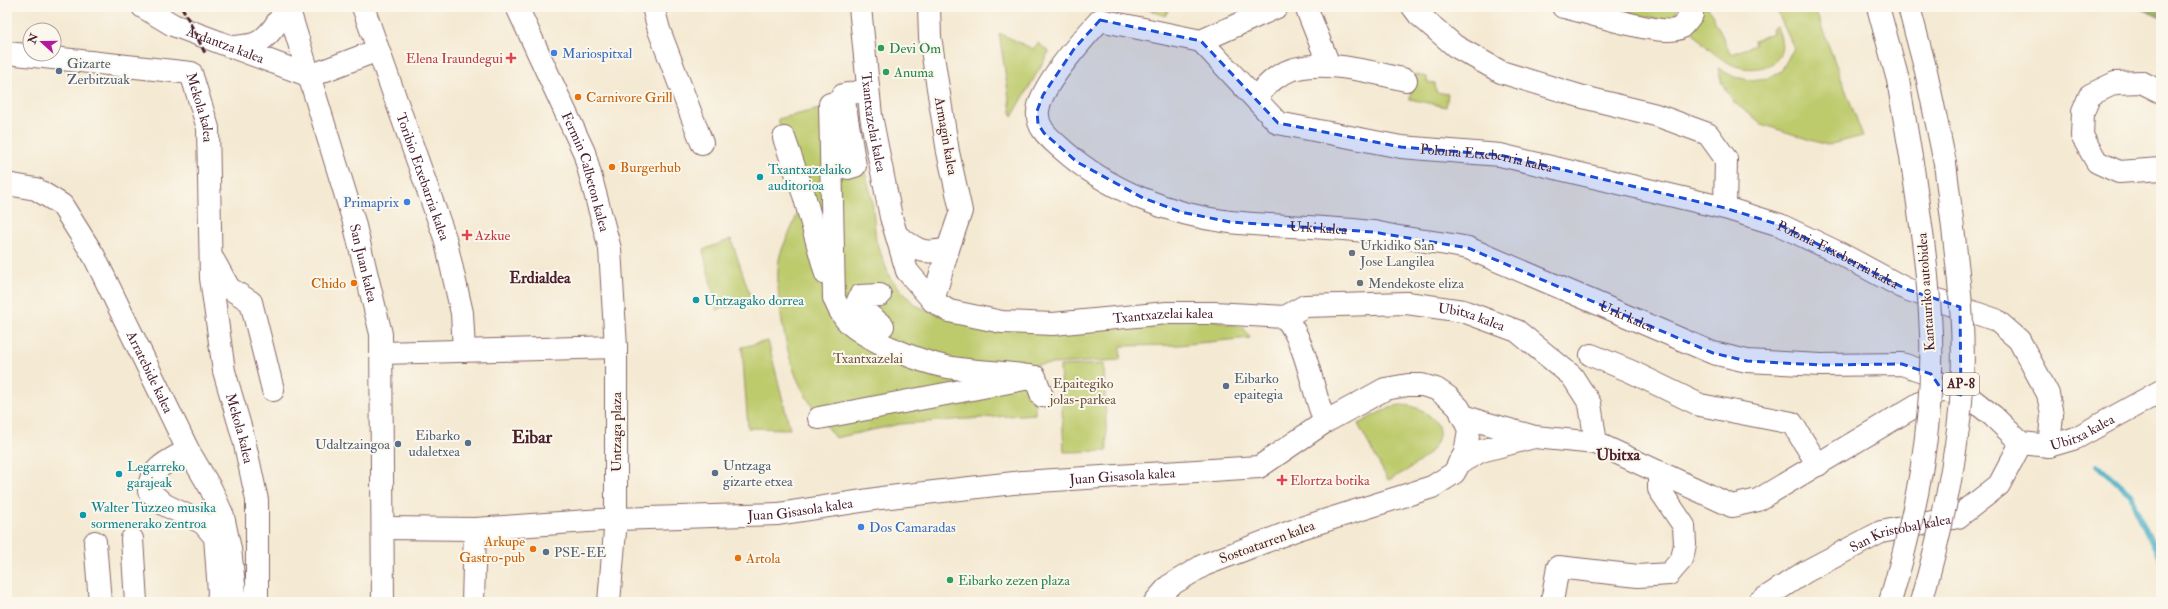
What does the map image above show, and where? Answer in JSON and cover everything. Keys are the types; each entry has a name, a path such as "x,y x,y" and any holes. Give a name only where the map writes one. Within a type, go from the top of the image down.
{"main road":[{"name":"Ardantza kalea","path":"143,7 173,25 310,76"},
{"path":"235,47 256,43 270,31 287,7"},
{"name":"San Juan kalea","path":"287,7 310,76 354,222 381,334 384,528 383,602"},
{"name":"Toribio Etxebarria kalea","path":"363,7 445,238 462,313 464,351"},
{"name":"Fermin Calbeton kalea","path":"517,7 584,152 610,249 616,347"},
{"path":"653,7 659,30 702,143"},
{"name":"Txantxazelai kalea","path":"860,7 867,90 891,217 907,271 933,301 949,311 1002,322 1052,324 1167,313 1214,313 1284,317"},
{"name":"Armagin kalea","path":"929,7 930,37 947,144 961,211 950,244"},
{"path":"1201,41 1277,7"},
{"path":"1306,7 1329,65"},
{"path":"1413,7 1419,15 1455,46 1501,72 1583,97 1656,115 1708,134 1726,159 1725,208"},
{"path":"1563,7 1619,21 1667,30 1680,28 1692,14 1690,7"},
{"name":"Kantauriko autobidea","path":"1878,7 1898,80 1926,255 1931,335 1928,425 1917,503 1890,602"},
{"name":"AP-8","path":"1909,7 1926,72 1944,163 1956,255 1961,328 1960,420 1947,495 1921,602"},
{"name":"Urki kalea","path":"1201,41 1100,20 1074,49 1043,95 1038,111 1038,124 1044,133 1086,168 1143,198 1181,212 1230,222 1373,232 1400,238 1433,241 1468,248 1712,353 1747,361 1762,362 1821,365 1902,364 1931,374 1942,390"},
{"name":"Polonia Etxeberria kalea","path":"1201,41 1278,122 1401,148 1500,155 1725,208 1780,225 1841,254 1906,289 1996,320 2019,340 2048,394 2052,415 2049,446"},
{"path":"310,76 378,50"},
{"name":"Mekola kalea","path":"7,53 191,73 208,128 211,278 224,371 244,440 257,500 257,602"},
{"path":"1255,98 1278,76 1306,66 1329,65 1406,80"},
{"path":"2161,92 2141,82 2115,83 2090,95 2083,112 2082,136 2097,162 2119,172 2161,169"},
{"path":"834,298 830,104 836,102 848,168 855,166 843,95 867,90"},
{"path":"784,138 804,195 821,263 838,310 849,324 864,334 908,355 947,367 1038,386 820,418"},
{"name":"Arratebide kalea","path":"7,184 36,188 62,205 94,256 188,450 211,489 223,516 230,550 236,602"},
{"path":"897,236 917,250 931,253 950,244"},
{"path":"933,301 950,244"},
{"name":"Mekola kalea","path":"211,256 229,288 250,302 273,390"},
{"path":"880,295 860,296 857,303 861,309 883,326"},
{"name":"Ubitxa kalea","path":"1284,317 1305,306 1408,303 1463,310 1517,332 1572,376 1590,404 1596,444"},
{"path":"1284,317 1293,327 1303,351 1317,402 1325,422"},
{"path":"381,353 616,347"},
{"name":"Untzaga plaza","path":"609,602 616,519 616,347"},
{"path":"1591,355 1630,371 1700,405 1792,423 1818,465"},
{"name":"Juan Gisasola kalea","path":"616,519 778,514 881,498 1036,481 1259,467 1325,422 1385,388 1422,385 1436,389 1448,397 1462,415 1469,430 1465,454 1454,473 1432,487 1390,502"},
{"path":"1462,415 1478,422 1535,437 1596,444 1732,506 1758,500 1942,390 1969,397 1993,416 2021,443"},
{"name":"Ubitxa kalea","path":"2021,443 2049,446 2076,438 2161,391"},
{"path":"1459,463 1481,451 1535,437"},
{"name":"San Kristobal kalea","path":"1759,602 1804,572 1881,532 1958,517 1999,485 2021,443"},
{"path":"188,450 160,466 152,476 149,491 165,505 203,523 215,537 219,592 218,602"},
{"path":"1553,596 1558,567 1646,575 1669,574 1682,559 1685,544 1684,526 1659,489 1659,472"},
{"name":"Sostoatarren kalea","path":"1155,602 1170,586 1204,565 1298,529 1390,502"},
{"path":"384,528 476,530 616,519"},
{"path":"473,602 476,530"},
{"path":"132,539 136,602"},
{"path":"95,542 100,602"}],"highlighted area":[{"path":"1100,20 1201,41 1278,123 1401,147 1500,155 1725,208 1780,225 1906,289 1960,307 1961,395 1942,390 1931,374 1902,364 1821,365 1747,361 1713,353 1468,248 1373,232 1230,222 1181,212 1143,198 1077,162 1044,133 1038,124 1037,111 1043,95 1074,49"}],"green space":[{"path":"1142,7 1170,7 1165,16"},
{"path":"1600,7 1678,7 1674,18 1668,21"},
{"path":"1694,7 1708,7 1731,54 1755,45 1754,41 1773,33 1772,29 1777,27 1782,47 1780,54 1777,59 1768,65 1750,69 1739,67 1723,60 1709,49 1693,32 1692,26"},
{"path":"1775,7 1814,7 1863,136 1827,145 1761,124 1734,102 1722,84 1718,68 1734,77 1750,80 1768,78 1781,71 1794,48"},
{"path":"2139,7 2161,7 2161,17"},
{"path":"999,33 1033,49 1038,43 1049,52 1012,117"},
{"path":"1413,74 1427,77 1427,82 1435,83 1436,92 1448,94 1446,107 1410,99"},
{"name":"Txantxazelai","path":"848,102 872,199 876,241 890,278 915,305 944,317 1200,317 1243,327 1250,338 1178,345 1121,346 1120,360 1035,365 1035,414 900,424 835,438 811,405 796,377 786,343 780,312 778,266 780,255 796,217 799,192 796,175 778,119"},
{"path":"731,239 752,301 717,310 703,250"},
{"path":"768,341 790,429 748,428 742,347"},
{"name":"Epaitegiko jolas-parkea","path":"1104,364 1107,451 1064,452 1060,366"},
{"path":"1400,405 1417,408 1428,414 1438,427 1439,436 1435,446 1427,455 1407,470 1388,480 1358,424 1390,407"}],"waterway":[{"path":"2098,465 2131,495 2135,507 2161,561"}],"railway":[{"path":"182,7 206,55"}],"place":[{"name":"Devi Om","path":"881,48"},
{"name":"Mariospitxal","path":"554,53"},
{"name":"Elena Iraundegui","path":"511,58"},
{"name":"Gizarte Zerbitzuak","path":"59,71"},
{"name":"Anuma","path":"886,72"},
{"name":"Carnivore Grill","path":"578,97"},
{"name":"Burgerhub","path":"612,167"},
{"name":"Txantxazelaiko auditorioa","path":"760,177"},
{"name":"Primaprix","path":"407,202"},
{"name":"Azkue","path":"467,235"},
{"name":"Urkidiko San Jose Langilea","path":"1352,253"},
{"name":"Chido","path":"354,283"},
{"name":"Mendekoste eliza","path":"1360,283"},
{"name":"Untzagako dorrea","path":"696,300"},
{"name":"Eibarko epaitegia","path":"1226,386"},
{"name":"Eibarko udaletxea","path":"468,443"},
{"name":"Udaltzaingoa","path":"398,444"},
{"name":"Untzaga gizarte etxea","path":"715,473"},
{"name":"Legarreko garajeak","path":"119,474"},
{"name":"Elortza botika","path":"1282,480"},
{"name":"Walter Tuzzeo musika sormenerako zentroa","path":"83,515"},
{"name":"Dos Camaradas","path":"861,527"},
{"name":"Arkupe Gastro-pub","path":"533,549"},
{"name":"PSE-EE","path":"546,552"},
{"name":"Artola","path":"738,558"},
{"name":"Eibarko zezen plaza","path":"950,580"}],"district":[{"name":"Erdialdea","path":"540,278"},
{"name":"Eibar","path":"532,437"},
{"name":"Ubitxa","path":"1618,455"}]}
